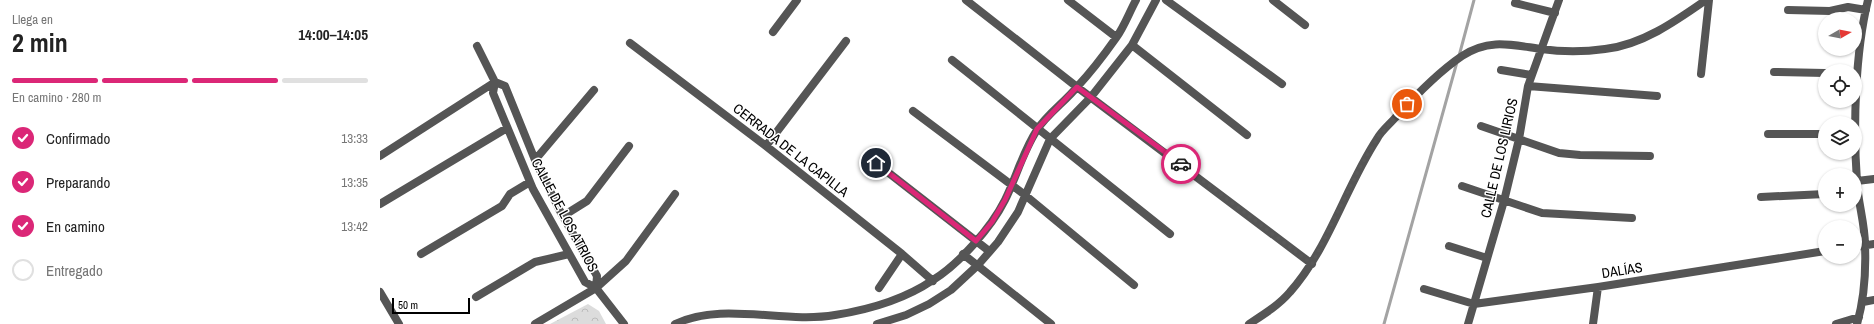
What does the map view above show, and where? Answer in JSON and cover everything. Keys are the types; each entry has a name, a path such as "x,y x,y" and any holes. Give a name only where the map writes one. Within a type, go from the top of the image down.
{"street":[{"path":"773,32 797,0"},
{"path":"966,0 1077,87 1312,264"},
{"path":"1068,0 1116,37"},
{"path":"675,324 687,319 719,314 794,317 832,316 876,305 933,281 949,268 976,241 992,222 1005,200 1037,129 1077,87 1116,37 1136,0"},
{"path":"877,324 887,323 906,315 929,304 951,290 978,265 998,242 1018,212 1050,139 1091,97 1132,46 1156,0"},
{"path":"1166,0 1282,84"},
{"path":"1272,0 1305,25"},
{"name":"CALLE DE LOS LIRIOS","path":"1468,324 1504,201 1519,139 1531,75 1559,0"},
{"path":"1857,64 1868,0"},
{"path":"1249,324 1289,294 1312,264 1360,167 1378,137 1407,104 1441,72 1463,55 1485,45 1522,45 1540,49 1568,51 1606,49 1624,45 1648,36 1704,1"},
{"path":"1701,74 1704,1"},
{"path":"1515,3 1555,13"},
{"path":"1788,10 1830,11 1848,7 1866,10"},
{"path":"766,146 846,41"},
{"name":"CERRADA DE LA CAPILLA","path":"630,43 766,146 902,254 933,281"},
{"name":"CALLE DE LOS ATRIOS","path":"477,46 495,82 493,93 530,182 568,254 585,282 596,288 624,324"},
{"path":"1132,46 1247,135"},
{"path":"952,60 1170,234"},
{"path":"1502,70 1531,75"},
{"path":"1774,72 1818,73"},
{"path":"380,156 495,82"},
{"name":"CALLE DE LOS ATRIOS","path":"495,82 505,86 535,160 562,216 597,276 596,288"},
{"path":"1528,86 1657,96"},
{"path":"535,160 594,90"},
{"path":"913,110 1025,195 1134,285"},
{"path":"1481,126 1543,149 1559,153 1580,155 1650,156"},
{"path":"380,204 507,128"},
{"path":"1768,134 1818,134"},
{"path":"562,216 587,201 629,146"},
{"path":"876,163 990,251"},
{"path":"1862,180 1874,179"},
{"path":"421,254 502,206 510,194 530,182"},
{"path":"1462,186 1542,213 1632,218"},
{"path":"535,324 596,288 626,261 675,194"},
{"path":"1761,197 1818,194"},
{"path":"1836,324 1858,320 1863,302 1870,244 1861,212"},
{"path":"1449,246 1488,258"},
{"name":"DALÍAS","path":"1424,289 1474,304 1598,287 1818,253"},
{"path":"476,297 535,262 568,254"},
{"path":"879,288 902,254"},
{"path":"963,254 1051,324"},
{"path":"1593,324 1598,287"},
{"path":"380,292 398,324"},
{"path":"1863,302 1874,300"}],"green space":[{"path":"588,304 599,311 606,324 550,324"}],"waterway":[{"path":"1459,56 1474,0"},
{"path":"1384,324 1457,62"}],"way so far":[{"path":"1181,164 1312,264 1360,167 1378,137 1407,104"}],"route":[{"path":"876,163 976,241 992,222 1005,200 1037,129 1077,87 1181,164"}]}
